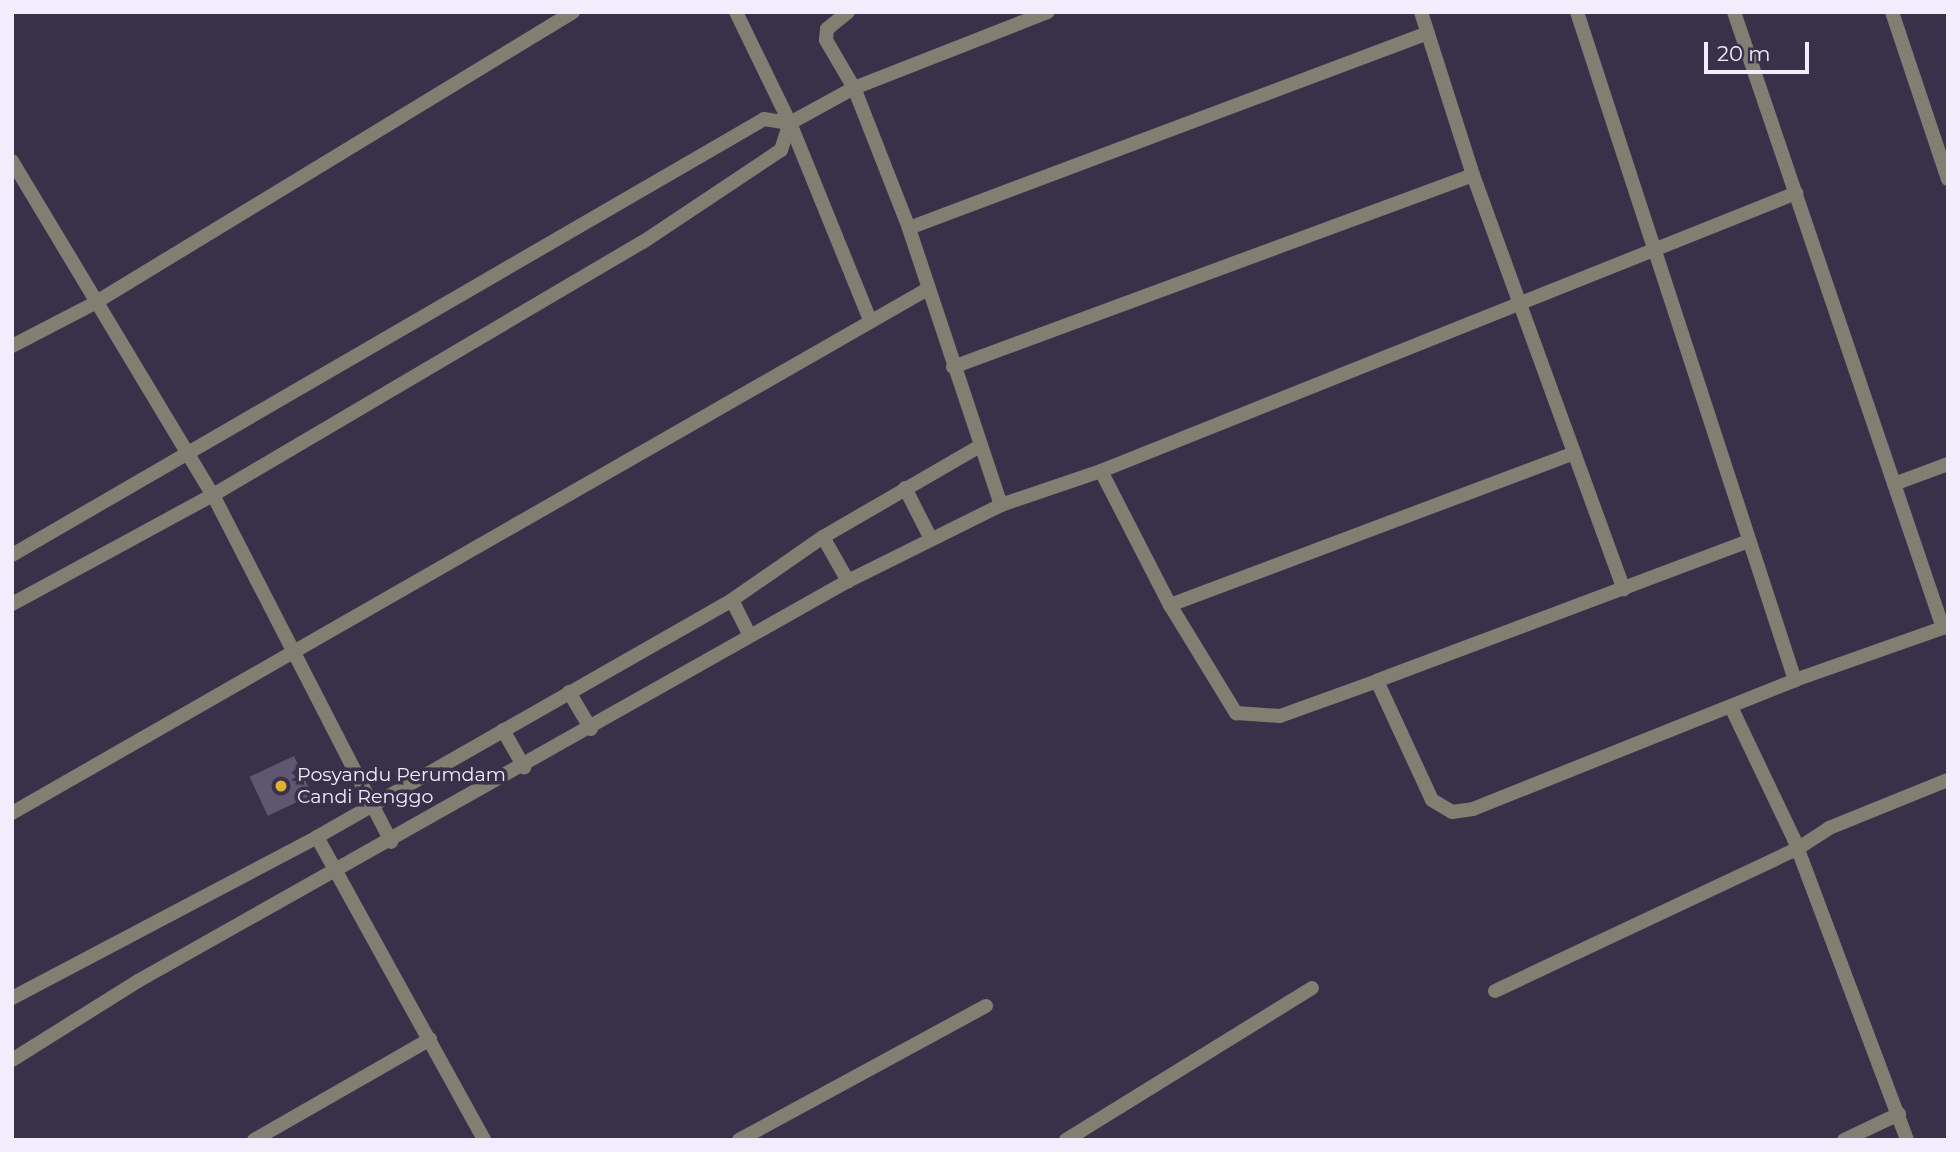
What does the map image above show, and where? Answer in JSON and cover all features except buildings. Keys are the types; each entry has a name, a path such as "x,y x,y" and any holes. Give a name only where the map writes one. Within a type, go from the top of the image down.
{"street":[{"path":"12,346 93,304 573,12"},
{"path":"736,12 790,122 870,320"},
{"path":"848,12 827,29 826,40 854,88 909,228 926,290 1000,505"},
{"path":"12,555 190,456 764,119 790,122 854,88 1048,12"},
{"path":"1422,12 1473,175 1518,304 1624,589"},
{"path":"1577,12 1651,251 1746,542 1795,680"},
{"path":"1377,681 1432,800 1457,812 1795,680 1945,627 1734,12"},
{"path":"1892,12 1948,179"},
{"path":"909,228 1428,33"},
{"path":"12,604 213,495 643,242 781,149 790,122"},
{"path":"12,161 93,304 213,495 391,842"},
{"path":"953,367 1473,175"},
{"path":"12,1060 138,981 337,874 750,636 848,581 1000,505 1101,471 1796,192"},
{"path":"12,813 295,655 926,290"},
{"path":"12,998 317,837 732,600 822,537 978,447"},
{"path":"1170,605 1574,453"},
{"path":"1894,484 1948,464"},
{"path":"1101,471 1170,605 1236,713 1280,716 1746,542"},
{"path":"905,488 931,539"},
{"path":"822,537 848,581"},
{"path":"732,600 750,636"},
{"path":"569,692 591,729"},
{"path":"1731,707 1797,849 1907,1140"},
{"path":"503,730 524,766"},
{"path":"1495,991 1797,849 1829,828 1947,783"},
{"path":"317,837 484,1140"},
{"path":"1066,1140 1312,988"},
{"path":"739,1140 986,1006"},
{"path":"254,1140 430,1039"},
{"path":"1844,1140 1899,1114"}],"place":[{"name":"Posyandu Perumdam Candi Renggo","path":"281,786"}]}
